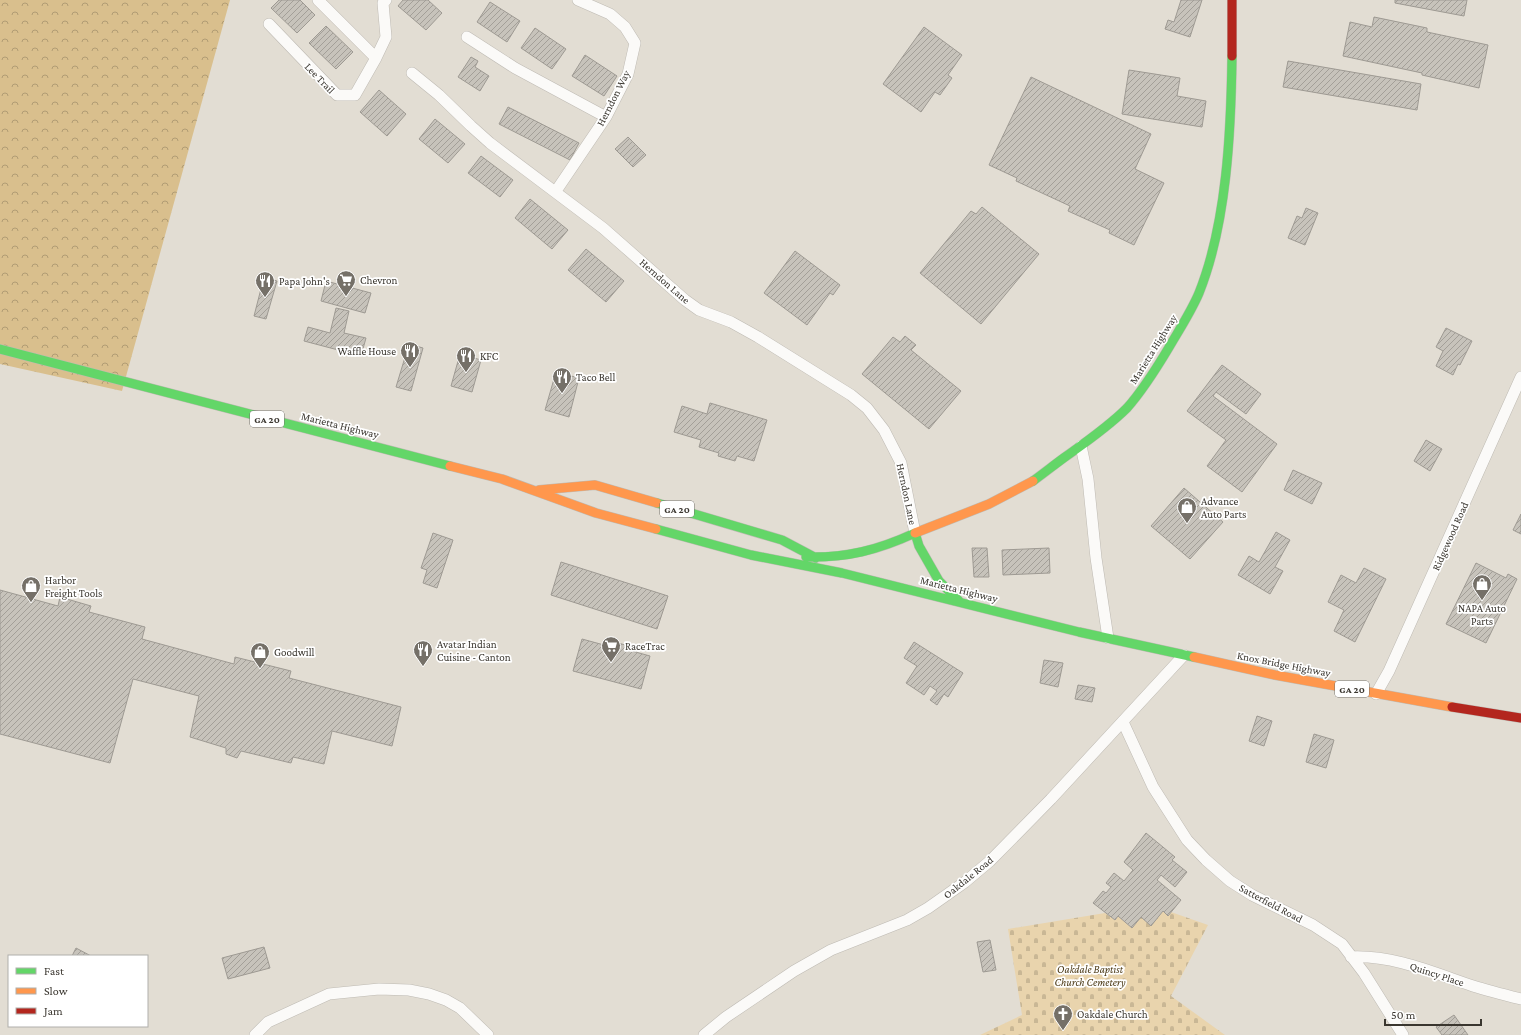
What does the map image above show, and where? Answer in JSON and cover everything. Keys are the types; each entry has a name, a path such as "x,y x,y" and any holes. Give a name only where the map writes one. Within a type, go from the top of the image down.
{"main road":[{"name":"Marietta Highway","path":"750,555 830,558 858,554 894,543 1005,496 1031,482 1100,432 1143,390 1192,308 1204,279 1216,236 1223,195 1228,147 1231,89 1232,0"},
{"name":"Marietta Highway","path":"0,349 486,475 534,490 596,513 700,540 750,555 842,574 1184,655"},
{"name":"Marietta Highway","path":"534,490 595,485 782,540 816,558"},
{"path":"915,533 919,546 939,581 959,601"},
{"name":"Knox Bridge Highway","path":"1184,655 1275,675 1376,694 1521,718"}],"street":[{"path":"318,0 376,58"},
{"name":"Herndon Way","path":"556,190 606,117 628,74 635,43 624,27 610,14 578,0"},
{"name":"Lee Trail","path":"269,24 337,95 355,95 386,37 383,1"},
{"path":"467,37 515,68 606,117"},
{"name":"Herndon Lane","path":"412,73 439,95 490,143 556,190 603,228 685,300 699,310 731,322 758,337 851,395 867,408 884,430 902,463 915,533"},
{"name":"Ridgewood Road","path":"1376,694 1389,671 1521,377"},
{"path":"1081,446 1088,479 1096,558 1108,638"},
{"name":"Oakdale Road","path":"704,1035 726,1017 794,971 831,950 907,920 928,908 965,882 1023,829 1184,655"},
{"name":"Satterfield Road","path":"1123,722 1153,787 1187,840 1206,860 1230,881 1252,895 1303,919 1342,944 1364,973 1403,1035"},
{"name":"Quincy Place","path":"1351,957 1365,957 1407,964 1473,986 1521,999"},
{"path":"255,1035 268,1022 329,994 379,989 409,990 429,994 446,1000 460,1008 488,1035"}],"green space":[{"path":"0,0 230,0 122,391 0,364"},
{"name":"Oakdale Baptist Church Cemetery","path":"1163,911 1168,916 1171,912 1208,925 1171,996 1225,1035 980,1035 1022,1015 1008,929 1105,913 1115,920 1118,916 1132,928 1141,917 1151,926"}],"building":[{"path":"279,0 300,0 315,15 297,33 271,8"},
{"path":"403,0 428,0 442,13 426,30 398,6"},
{"path":"1181,0 1202,0 1190,37 1165,29 1168,20 1174,22"},
{"path":"1395,0 1467,0 1464,16 1395,3"},
{"path":"490,2 520,21 507,42 477,22"},
{"path":"1374,17 1427,28 1427,32 1488,45 1479,88 1422,75 1422,73 1343,56 1350,22 1372,27"},
{"path":"326,26 353,52 336,69 309,43"},
{"path":"924,27 962,55 948,75 952,78 940,95 935,92 921,112 883,84"},
{"path":"535,28 566,49 552,69 521,48"},
{"path":"585,55 617,76 604,96 572,76"},
{"path":"471,57 478,61 475,67 489,76 480,91 458,77"},
{"path":"1288,61 1421,84 1417,110 1283,87"},
{"path":"1129,70 1180,78 1177,96 1206,101 1202,127 1122,114"},
{"path":"1031,77 1151,134 1135,169 1164,183 1134,245 1109,233 1110,230 1068,211 1070,206 1016,181 1017,178 989,165"},
{"path":"379,90 406,114 387,136 360,112"},
{"path":"508,107 579,143 570,160 499,124"},
{"path":"435,119 465,144 448,163 419,139"},
{"path":"628,137 646,155 633,167 615,149"},
{"path":"481,156 513,180 500,197 468,173"},
{"path":"530,199 568,230 552,249 515,218"},
{"path":"982,207 1039,254 981,324 920,273 971,211 976,214"},
{"path":"1306,208 1318,213 1305,245 1288,238 1297,216 1302,218"},
{"path":"586,249 624,281 606,302 568,270"},
{"path":"795,251 840,285 833,295 830,293 807,325 764,293"},
{"name":"Papa John's","path":"264,277 277,281 266,319 254,316"},
{"name":"Chevron","path":"326,281 371,293 365,313 321,301"},
{"name":"Chevron","path":"336,308 349,311 344,333 366,338 361,356 304,341 308,327 330,333"},
{"path":"1446,328 1472,341 1460,365 1458,364 1453,375 1436,366 1443,351 1436,347"},
{"path":"905,336 916,345 911,350 961,391 929,429 862,374 893,337 900,342"},
{"name":"Waffle House","path":"409,344 423,348 411,391 396,387"},
{"name":"KFC","path":"460,354 481,360 472,392 451,386"},
{"path":"1222,365 1261,394 1246,414 1216,392 1213,396 1277,444 1242,492 1207,466 1226,440 1187,411"},
{"name":"Taco Bell","path":"556,372 579,378 569,417 545,410"},
{"path":"710,403 767,420 754,461 737,456 735,461 718,456 719,453 699,447 701,440 674,432 682,406 707,414"},
{"path":"1426,440 1442,449 1430,471 1414,461"},
{"path":"1293,470 1322,483 1312,504 1284,490"},
{"name":"Advance Auto Parts","path":"1184,488 1223,522 1190,559 1151,526"},
{"path":"1521,514 1521,534 1513,530"},
{"path":"1276,532 1290,540 1275,567 1283,571 1270,594 1238,575 1249,556 1259,562"},
{"path":"433,533 453,540 437,588 423,583 427,570 421,568"},
{"path":"972,548 987,548 989,577 974,577"},
{"path":"1049,548 1050,573 1003,575 1002,550"},
{"path":"561,562 668,596 657,629 551,595"},
{"name":"NAPA Auto Parts","path":"1476,563 1506,578 1508,574 1517,579 1486,643 1446,624"},
{"path":"1364,568 1386,579 1355,642 1334,631 1344,610 1328,602 1341,575 1356,583"},
{"path":"0,590 58,606 60,597 91,606 89,612 145,627 142,639 234,664 235,657 291,671 289,678 401,707 392,746 332,731 324,764 293,757 291,763 241,751 237,758 226,754 226,748 190,737 199,696 133,679 110,763 0,734"},
{"name":"RaceTrac","path":"582,639 615,648 618,643 633,647 632,651 650,656 641,689 573,671"},
{"path":"914,642 963,673 948,697 944,694 937,705 930,700 937,691 930,686 924,695 906,683 917,666 904,658"},
{"path":"1044,660 1063,663 1058,687 1040,683"},
{"path":"1078,685 1095,688 1092,702 1075,699"},
{"path":"1257,716 1272,721 1264,746 1249,741"},
{"path":"1314,734 1334,740 1326,768 1306,762"},
{"path":"1146,833 1175,857 1172,860 1187,872 1175,887 1161,875 1157,880 1181,900 1168,916 1163,911 1151,926 1141,917 1132,928 1118,916 1115,920 1093,903 1103,891 1106,893 1111,887 1106,883 1114,873 1124,881 1133,870 1124,862"},
{"path":"990,940 996,970 983,972 977,942"},
{"path":"264,947 270,968 228,979 222,958"},
{"path":"76,948 89,955 72,955"},
{"path":"1454,1015 1468,1035 1442,1035 1436,1027"}],"traffic: fast":[{"path":"1033,481 1097,434 1127,408 1154,372 1196,300 1216,237 1226,176 1229,145 1232,56"},
{"path":"0,349 450,466"},
{"path":"657,503 782,540 816,558"},
{"path":"656,529 751,555 842,573 1079,632 1194,657"},
{"path":"806,557 835,556 862,552 888,544 915,533 919,546 939,581 959,601"}],"traffic: slow":[{"path":"450,466 502,479 596,513 656,529"},
{"path":"915,533 989,504 1033,481"},
{"path":"539,490 595,485 657,503"},
{"path":"1194,657 1275,675 1452,707"}],"traffic: jam":[{"path":"1232,0 1232,56"},
{"path":"1452,707 1521,718"}],"place":[{"name":"Chevron","path":"346,297"},
{"name":"Papa John's","path":"265,298"},
{"name":"Waffle House","path":"410,368"},
{"name":"KFC","path":"466,373"},
{"name":"Taco Bell","path":"562,394"},
{"name":"Advance Auto Parts","path":"1187,524"},
{"name":"NAPA Auto Parts","path":"1482,601"},
{"name":"Harbor Freight Tools","path":"31,603"},
{"name":"RaceTrac","path":"611,663"},
{"name":"Avatar Indian Cuisine - Canton","path":"423,667"},
{"name":"Goodwill","path":"260,669"},
{"name":"Oakdale Church","path":"1063,1031"}]}
